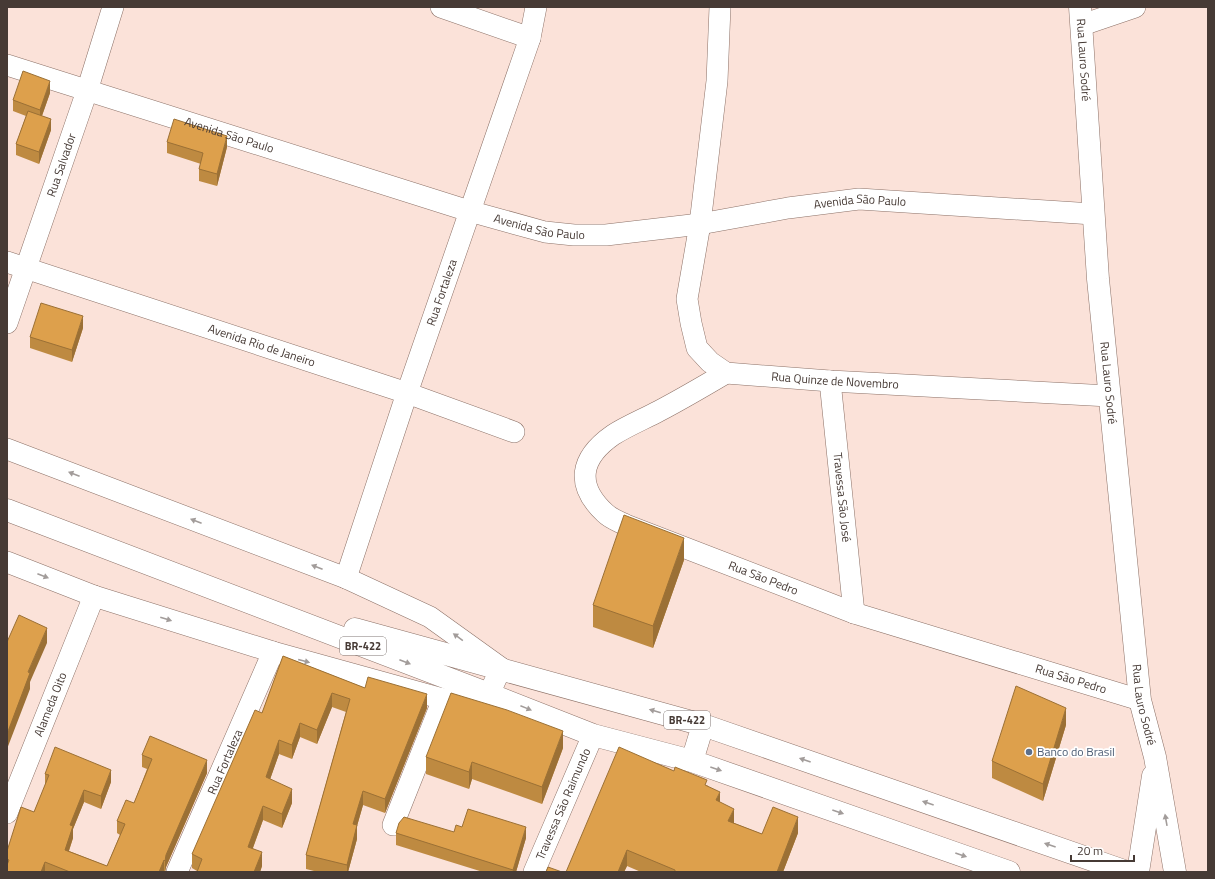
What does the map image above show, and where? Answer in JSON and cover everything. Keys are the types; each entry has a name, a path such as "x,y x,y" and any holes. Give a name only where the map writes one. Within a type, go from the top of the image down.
{"main road":[{"name":"Rua Lauro Sodré","path":"1081,16 1093,214 1109,396 1140,700 1155,757 1175,872"},
{"name":"BR-422","path":"7,510 593,735 692,761 1009,872"},
{"name":"BR-422","path":"237,598 501,668 703,724 1127,872"},
{"path":"692,761 703,724"},
{"name":"Rua Lauro Sodré","path":"1138,872 1155,757"}],"street":[{"name":"Rua Salvador","path":"7,323 16,265 87,91 113,7"},
{"path":"441,7 530,38"},
{"name":"Rua Fortaleza","path":"346,578 469,211 530,38 536,7"},
{"path":"720,7 717,81 700,224 687,299 697,348 710,362 726,373"},
{"path":"1081,16 1135,7"},
{"name":"Avenida São Paulo","path":"7,65 469,211 545,232 574,235 606,235 700,224 788,208 859,199 1093,214"},
{"name":"Avenida Rio de Janeiro","path":"16,265 407,393 514,432"},
{"name":"Rua Quinze de Novembro","path":"726,373 830,381 1109,396"},
{"name":"Rua São Pedro","path":"726,373 693,393 613,435 593,455 585,467 584,479 592,499 606,514 626,526 854,613 1140,700"},
{"name":"Travessa São José","path":"830,381 854,613"},
{"path":"7,449 346,578 430,617 501,668 489,694 443,698 273,652 94,596 7,562"},
{"name":"Alameda Oito","path":"8,810 94,596"},
{"name":"Rua Fortaleza","path":"177,872 273,652"},
{"path":"392,825 443,698"},
{"name":"Travessa São Raimundo","path":"534,872 593,735"}],"building":[{"path":"23,71 50,81 40,110 13,100"},
{"path":"28,111 51,119 39,152 16,144"},
{"path":"174,119 227,136 217,174 199,169 203,153 167,142"},
{"path":"41,303 83,316 72,350 30,337"},
{"path":"624,515 684,538 653,626 593,605"},
{"path":"19,615 47,628 28,672 30,673 7,734 7,642"},
{"path":"283,656 365,688 368,677 427,694 385,799 363,791 353,824 357,825 347,865 306,855 350,699 332,693 317,730 300,723 292,745 279,740 266,777 292,789 282,814 263,806 248,847 262,852 254,872 197,872 202,859 192,854 255,710 262,713"},
{"name":"Banco do Brasil","path":"1016,686 1066,708 1043,784 992,761"},
{"path":"451,693 507,710 563,731 542,787 472,762 469,772 426,757"},
{"path":"150,736 207,760 159,872 70,872 45,862 41,872 7,872 9,860 7,859 7,851 21,807 34,812 49,775 45,774 55,747 111,770 101,796 84,790 70,825 73,826 65,850 107,866 125,824 117,821 126,800 134,803 152,759 142,755"},
{"path":"619,747 674,771 675,767 707,780 705,785 720,792 716,800 734,809 728,821 762,834 773,807 798,817 777,872 675,872 675,870 627,850 618,872 566,872"},
{"path":"468,809 526,827 513,870 396,833 399,823 404,817 454,832 456,825 462,827"},
{"path":"548,867 562,872 546,872"}],"place":[{"name":"Banco do Brasil","path":"1029,752"}]}
